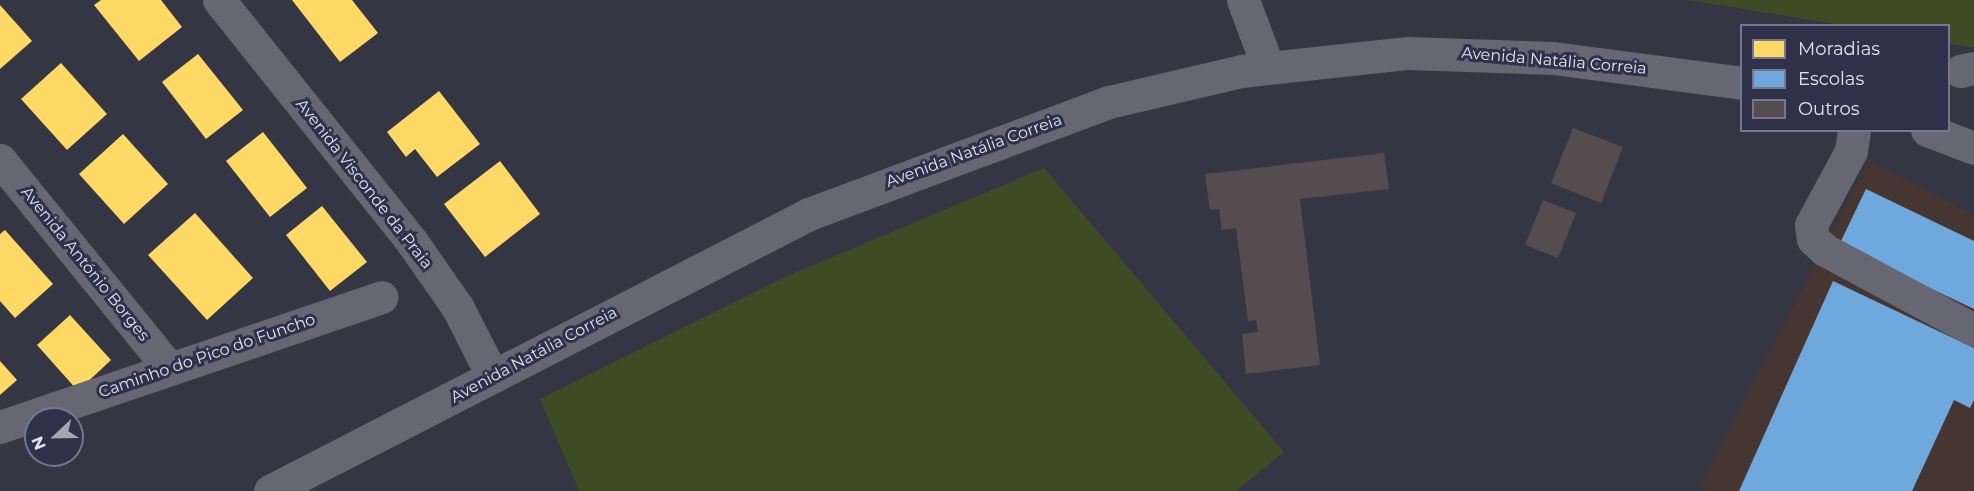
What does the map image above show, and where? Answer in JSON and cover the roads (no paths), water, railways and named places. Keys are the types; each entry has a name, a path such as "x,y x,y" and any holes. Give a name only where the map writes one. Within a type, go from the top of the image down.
{"street":[{"name":"Avenida Visconde da Praia","path":"219,0 412,242 458,308 493,377"},
{"path":"1242,0 1268,67"},
{"name":"Avenida Natália Correia","path":"270,491 809,214 942,161 1109,102 1268,67 1476,51 1740,83"},
{"path":"1854,132 1851,151 1811,225 1813,239 1825,250 1974,330"},
{"path":"1932,132 1974,148"},
{"name":"Avenida António Borges","path":"0,160 170,368"},
{"name":"Caminho do Pico do Funcho","path":"0,427 381,297"}]}
